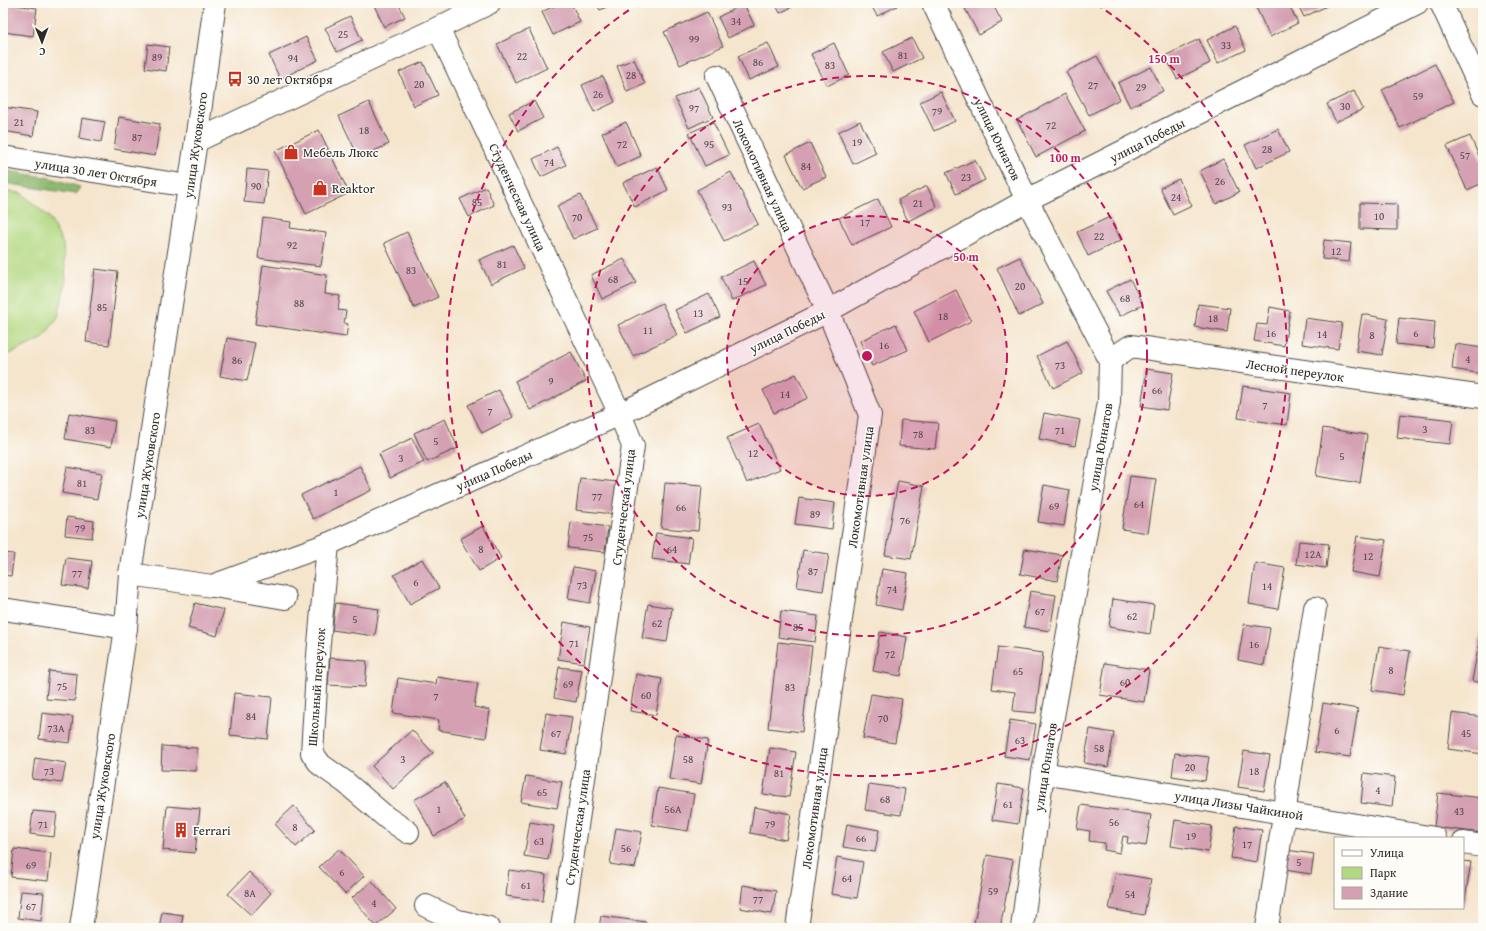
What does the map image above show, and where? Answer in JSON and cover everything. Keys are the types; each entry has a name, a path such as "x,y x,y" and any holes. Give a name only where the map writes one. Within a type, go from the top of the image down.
{"street":[{"name":"улица Жуковского","path":"81,928 126,628 130,574 196,141 215,3"},
{"path":"196,141 438,28 488,3"},
{"name":"улица Юннатов","path":"933,3 1028,200 1110,360 1109,402 1043,773 1022,928"},
{"name":"улица Победы","path":"130,574 212,586 328,544 620,414 828,311 1028,200 1417,3"},
{"path":"1441,3 1483,94"},
{"name":"Студенческая улица","path":"438,28 620,414 633,446 562,928"},
{"name":"Локомотивная улица","path":"717,76 828,311 870,416 797,928"},
{"name":"улица 30 лет Октября","path":"3,157 189,186"},
{"name":"Лесной переулок","path":"1110,360 1131,346 1483,397"},
{"name":"Школьный переулок","path":"328,544 318,655 312,753 321,766 345,782 387,818 408,832"},
{"path":"212,586 284,598"},
{"path":"1267,928 1315,608"},
{"path":"3,609 126,628"},
{"name":"улица Лизы Чайкиной","path":"1043,773 1430,837"},
{"path":"1464,843 1483,846"},
{"path":"426,906 458,921 489,928"}],"green space":[{"path":"3,170 51,178 80,187 76,194 3,183"},
{"path":"3,191 21,193 49,217 63,244 66,280 58,317 42,339 3,357"}],"building":[{"path":"373,3 398,3 405,17 384,27"},
{"path":"560,3 571,3 580,22 553,35 542,12"},
{"path":"596,3 615,3 600,10"},
{"path":"775,3 800,3 780,13"},
{"path":"870,3 896,3 897,6 877,16"},
{"path":"962,3 992,3 1002,22 979,35"},
{"path":"1254,3 1288,3 1298,23 1270,37"},
{"path":"1297,3 1333,3 1304,17"},
{"path":"7,4 37,8 33,36 3,32"},
{"path":"744,4 754,25 728,38 718,17"},
{"path":"707,12 723,46 680,65 664,32"},
{"path":"350,16 362,40 337,52 325,28"},
{"path":"1235,26 1246,50 1218,63 1207,40"},
{"path":"529,29 547,68 516,83 497,44"},
{"path":"306,37 318,60 280,79 269,55"},
{"path":"912,38 922,58 893,72 883,52"},
{"path":"1199,39 1210,63 1177,79 1165,56"},
{"path":"768,43 779,67 749,80 738,56"},
{"path":"834,43 849,75 827,86 811,54"},
{"path":"148,44 169,47 166,71 145,68"},
{"path":"1097,56 1120,99 1089,115 1066,72"},
{"path":"634,59 645,84 627,92 617,66"},
{"path":"423,62 438,95 414,106 399,72"},
{"path":"1435,64 1454,102 1400,128 1382,90"},
{"path":"1151,67 1163,91 1130,107 1118,83"},
{"path":"603,76 615,102 594,112 582,85"},
{"path":"699,87 713,117 689,128 675,98"},
{"path":"1354,91 1363,109 1336,122 1327,104"},
{"path":"941,92 955,121 934,131 920,102"},
{"path":"1065,94 1085,131 1036,157 1017,120"},
{"path":"534,101 543,118 518,131 509,113"},
{"path":"369,102 389,144 359,158 339,116"},
{"path":"3,107 37,112 33,136 3,131"},
{"path":"119,117 160,124 155,156 114,149"},
{"path":"82,118 105,122 101,142 79,138"},
{"path":"860,121 876,153 853,164 838,132"},
{"path":"626,122 641,156 617,167 602,133"},
{"path":"713,122 729,155 705,166 689,133"},
{"path":"1278,129 1289,152 1256,168 1245,145"},
{"path":"319,130 349,193 306,214 275,151"},
{"path":"1470,136 1483,165 1483,183 1467,190 1447,146"},
{"path":"810,143 826,177 802,188 786,155"},
{"path":"557,147 566,165 541,177 533,159"},
{"path":"1223,159 1239,192 1216,204 1200,171"},
{"path":"975,160 985,180 956,194 946,173"},
{"path":"657,167 668,190 635,207 623,183"},
{"path":"247,169 268,171 264,204 244,202"},
{"path":"731,172 758,224 724,241 697,190"},
{"path":"1179,179 1192,206 1173,215 1160,188"},
{"path":"927,186 937,207 908,221 898,200"},
{"path":"486,187 494,205 469,217 460,199"},
{"path":"580,195 597,228 573,239 557,206"},
{"path":"878,199 891,227 852,245 839,218"},
{"path":"1360,203 1397,204 1397,230 1360,229"},
{"path":"1110,217 1121,240 1088,256 1077,232"},
{"path":"263,218 291,222 290,228 326,233 321,266 258,258"},
{"path":"407,232 438,297 414,308 384,243"},
{"path":"1324,240 1351,243 1349,262 1322,259"},
{"path":"513,245 524,268 491,284 479,260"},
{"path":"1020,257 1043,304 1019,316 997,268"},
{"path":"624,259 636,283 602,299 591,275"},
{"path":"754,261 766,285 732,301 721,277"},
{"path":"263,265 327,275 325,294 340,296 338,310 346,311 344,323 348,324 346,337 255,324"},
{"path":"95,269 118,272 109,345 86,342"},
{"path":"1130,279 1143,305 1120,316 1106,291"},
{"path":"956,290 971,321 929,342 914,311"},
{"path":"709,294 720,317 687,333 675,310"},
{"path":"662,303 677,335 633,356 618,325"},
{"path":"1198,304 1230,308 1227,332 1195,327"},
{"path":"1270,307 1290,311 1284,346 1254,341 1257,324 1267,325"},
{"path":"1362,314 1388,319 1382,355 1356,351"},
{"path":"1305,318 1342,323 1338,349 1302,344"},
{"path":"1399,318 1435,322 1433,348 1396,344"},
{"path":"896,324 908,350 872,366 860,341"},
{"path":"227,338 255,343 247,381 220,376"},
{"path":"1067,341 1083,373 1053,388 1037,356"},
{"path":"1455,344 1483,348 1483,374 1452,369"},
{"path":"571,352 586,381 530,410 515,381"},
{"path":"1147,369 1173,373 1167,410 1141,406"},
{"path":"796,374 808,398 774,413 763,390"},
{"path":"1243,386 1291,393 1287,425 1238,418"},
{"path":"499,390 513,417 482,433 468,405"},
{"path":"69,413 115,421 111,447 65,439"},
{"path":"1044,413 1080,420 1075,446 1039,439"},
{"path":"1400,414 1453,420 1450,444 1397,438"},
{"path":"445,419 458,448 427,462 414,433"},
{"path":"901,420 938,423 935,449 899,446"},
{"path":"759,424 780,469 747,483 727,438"},
{"path":"1323,428 1367,435 1360,483 1316,476"},
{"path":"412,438 424,462 390,478 379,454"},
{"path":"360,466 372,490 313,519 301,495"},
{"path":"67,467 102,473 97,499 62,493"},
{"path":"1130,476 1156,479 1148,533 1122,529"},
{"path":"580,478 617,482 614,514 576,510"},
{"path":"898,481 924,486 911,559 885,555"},
{"path":"665,483 702,486 698,531 661,528"},
{"path":"1044,485 1070,490 1064,526 1038,522"},
{"path":"799,498 835,503 832,529 795,524"},
{"path":"67,517 94,521 92,538 65,535"},
{"path":"571,522 608,527 605,552 568,548"},
{"path":"483,526 501,558 479,571 460,539"},
{"path":"656,533 692,538 688,564 652,559"},
{"path":"1357,536 1386,540 1380,577 1351,572"},
{"path":"1299,541 1329,544 1326,568 1296,564"},
{"path":"1025,549 1062,555 1057,581 1020,574"},
{"path":"803,550 829,554 823,591 797,587"},
{"path":"3,553 14,554 11,576 3,575"},
{"path":"66,558 92,561 88,588 62,585"},
{"path":"422,559 439,588 410,604 394,575"},
{"path":"1255,563 1285,568 1278,609 1249,604"},
{"path":"573,567 596,571 590,603 568,599"},
{"path":"882,569 908,573 902,610 876,605"},
{"path":"1030,591 1056,595 1050,631 1024,627"},
{"path":"1113,599 1154,605 1150,634 1109,627"},
{"path":"195,603 224,610 217,636 188,628"},
{"path":"336,603 379,609 375,636 332,630"},
{"path":"648,604 672,608 667,642 642,638"},
{"path":"781,611 818,616 815,642 778,637"},
{"path":"564,622 590,627 584,663 558,659"},
{"path":"1244,624 1270,628 1264,665 1238,660"},
{"path":"1483,626 1483,683 1472,681"},
{"path":"880,632 907,637 901,676 873,671"},
{"path":"778,642 812,646 802,732 768,728"},
{"path":"1379,646 1410,651 1403,695 1372,690"},
{"path":"998,647 1043,653 1036,713 1013,711 1015,692 992,689"},
{"path":"330,658 367,661 365,687 328,685"},
{"path":"1105,663 1149,670 1144,702 1100,695"},
{"path":"559,667 582,670 576,702 554,698"},
{"path":"49,671 77,674 75,701 46,699"},
{"path":"636,674 662,679 656,715 630,711"},
{"path":"437,677 478,683 474,707 490,710 486,738 438,730 439,720 393,713 398,678 436,684"},
{"path":"234,693 272,697 268,739 230,735"},
{"path":"871,694 902,699 895,743 863,738"},
{"path":"1323,703 1358,709 1350,757 1315,752"},
{"path":"42,713 73,717 70,743 39,739"},
{"path":"546,713 572,717 566,754 540,750"},
{"path":"1452,713 1483,717 1483,754 1448,749"},
{"path":"1010,720 1036,724 1030,760 1004,756"},
{"path":"1090,729 1114,733 1108,767 1084,763"},
{"path":"412,730 433,753 393,789 372,766"},
{"path":"676,735 708,740 701,784 669,779"},
{"path":"162,746 197,748 196,771 161,770"},
{"path":"770,748 796,752 789,797 763,794"},
{"path":"1244,751 1270,755 1264,791 1238,787"},
{"path":"1175,753 1209,757 1205,781 1172,776"},
{"path":"35,758 66,763 62,783 32,779"},
{"path":"1364,773 1395,777 1392,807 1361,803"},
{"path":"526,776 562,782 557,808 521,802"},
{"path":"445,782 465,819 434,836 414,800"},
{"path":"869,784 905,789 901,815 865,810"},
{"path":"998,784 1024,788 1018,824 992,820"},
{"path":"658,788 694,794 688,831 652,825"},
{"path":"1438,793 1483,798 1482,833 1434,827"},
{"path":"1081,805 1151,815 1146,846 1127,843 1128,837 1123,836 1120,853 1104,850 1105,843 1089,841 1090,831 1077,829"},
{"name":"Ferrari","path":"167,806 200,809 195,853 163,850"},
{"path":"294,806 315,830 296,847 275,824"},
{"path":"754,807 791,814 786,840 750,833"},
{"path":"33,811 57,813 54,837 30,834"},
{"path":"1175,820 1212,826 1208,852 1171,846"},
{"path":"530,822 554,826 548,860 524,856"},
{"path":"847,824 879,830 875,852 843,847"},
{"path":"1236,826 1262,830 1257,862 1231,858"},
{"path":"616,828 642,832 635,868 610,864"},
{"path":"14,849 51,853 48,881 11,877"},
{"path":"339,849 364,876 345,894 319,867"},
{"path":"1286,850 1314,854 1311,874 1284,870"},
{"path":"987,855 1013,860 1000,928 974,923"},
{"path":"837,857 863,862 857,898 831,894"},
{"path":"1464,861 1471,862 1464,906"},
{"path":"509,870 546,875 543,901 506,896"},
{"path":"249,872 271,893 251,915 228,894"},
{"path":"1116,873 1151,879 1144,915 1109,909"},
{"path":"372,881 396,909 376,926 352,898"},
{"path":"743,885 776,891 772,914 740,908"},
{"path":"21,891 44,893 41,921 18,918"},
{"path":"162,912 183,915 181,928 159,928"},
{"path":"601,916 646,922 645,928 599,928"}],"place":[{"name":"30 лет Октября","path":"235,79"},
{"name":"Мебель Люкс","path":"291,152"},
{"name":"Reaktor","path":"320,188"},
{"name":"Ferrari","path":"181,830"}]}
